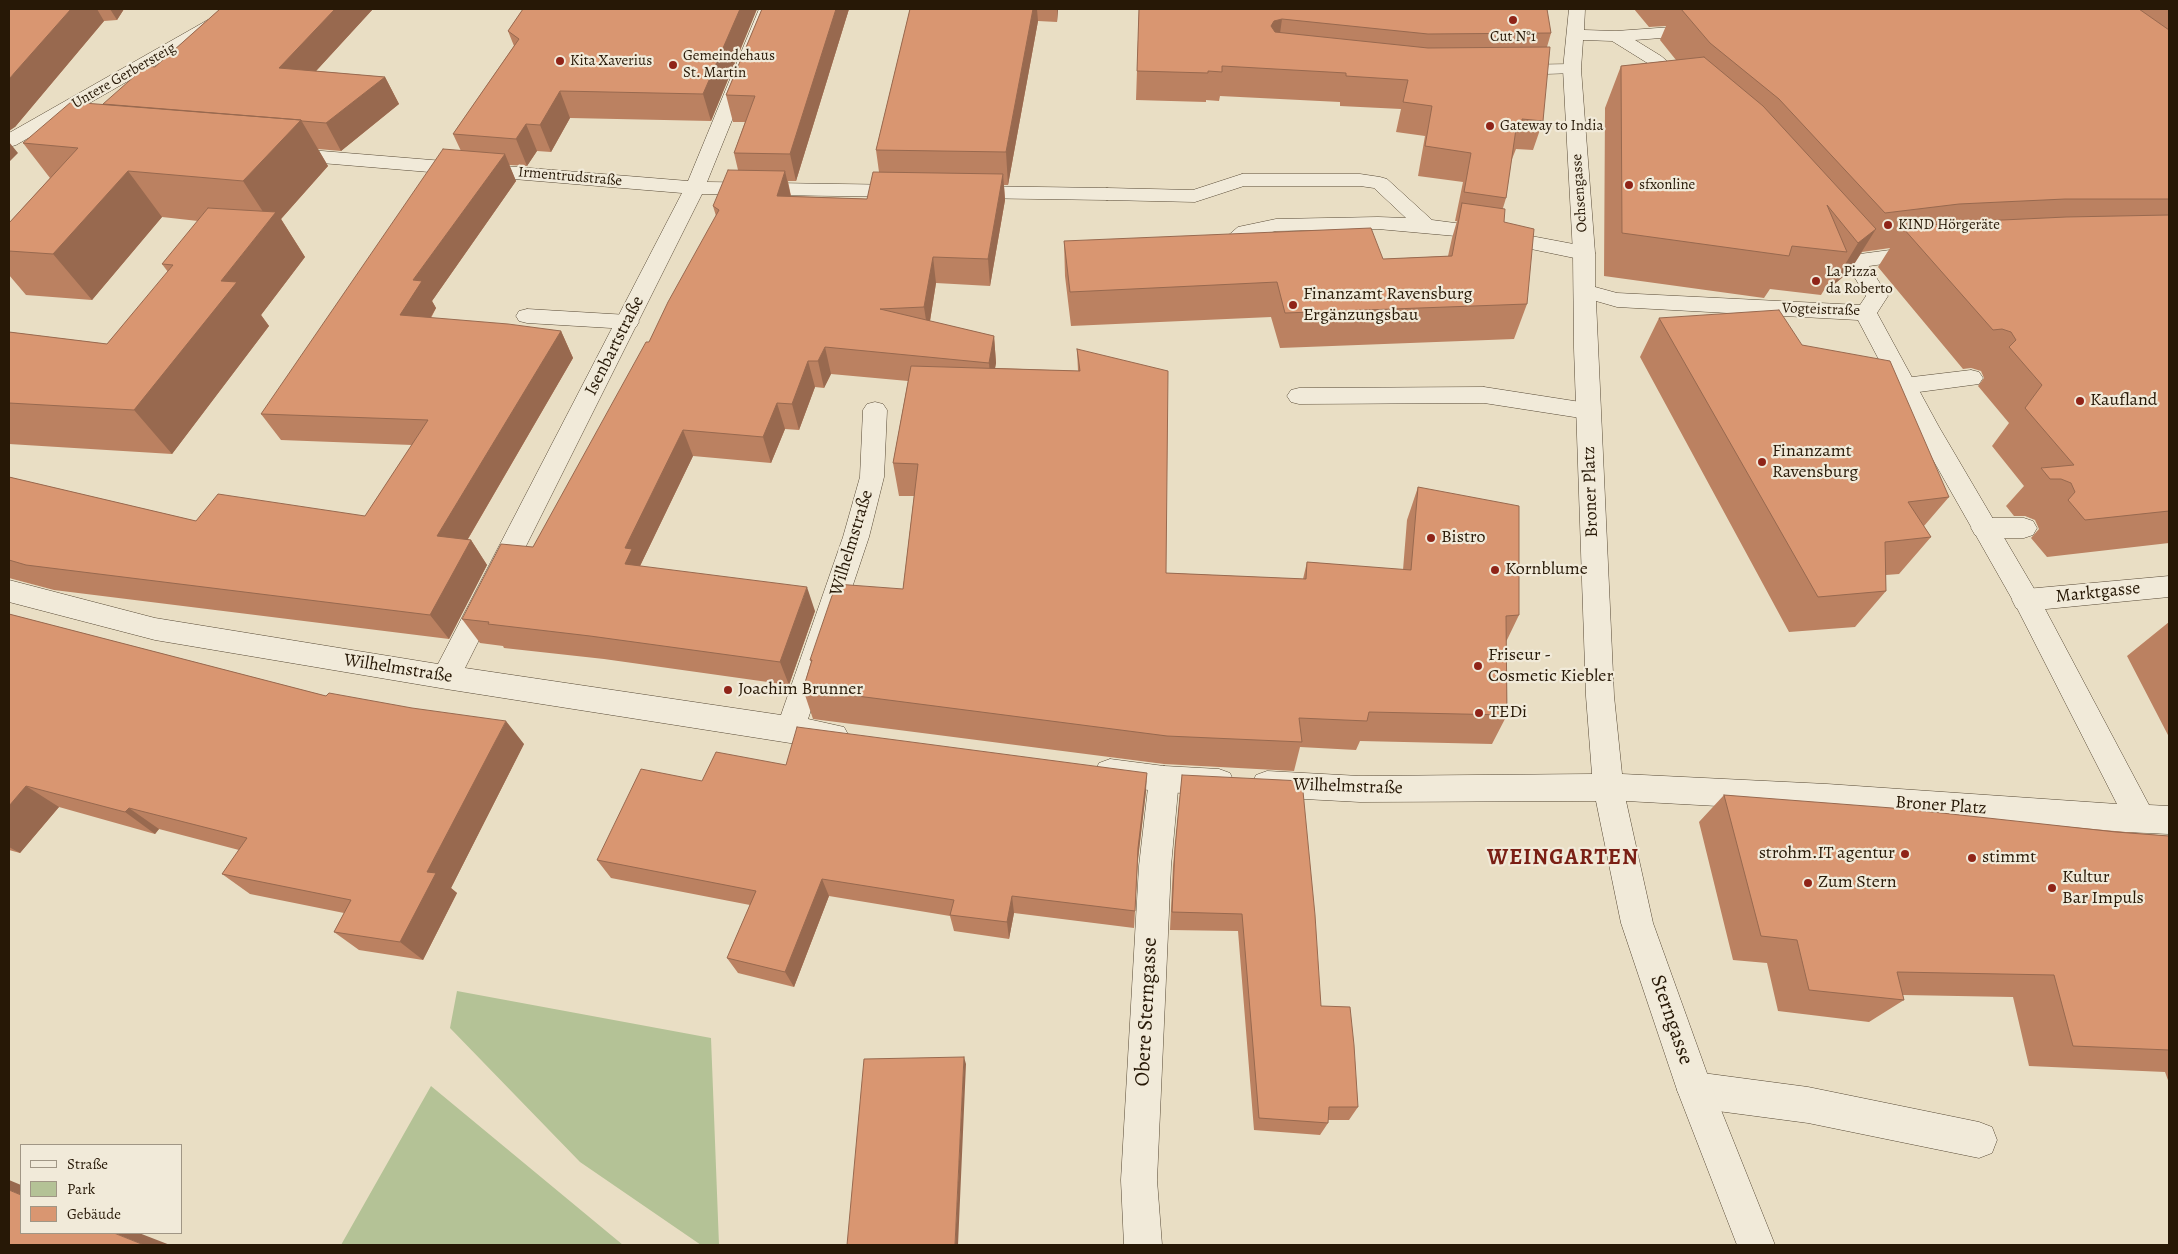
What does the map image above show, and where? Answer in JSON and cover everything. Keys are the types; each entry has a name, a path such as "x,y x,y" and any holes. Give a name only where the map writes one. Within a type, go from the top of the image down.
{"street":[{"name":"Untere Gerbersteig","path":"9,142 238,9"},
{"name":"Isenbartstraße","path":"446,677 695,188 768,9"},
{"name":"Ochsengasse","path":"1577,9 1572,69 1584,254 1585,348"},
{"path":"1574,35 1616,36 1716,29 1697,12"},
{"path":"1616,36 1655,60 1699,98"},
{"path":"1496,70 1572,69"},
{"path":"36,127 63,135"},
{"name":"Irmentrudstraße","path":"270,153 695,188 923,191"},
{"path":"953,192 1195,196 1242,180 1360,180 1380,184 1426,226"},
{"name":"Vogteistraße","path":"1583,291 1617,300 1866,313 1877,296 1855,261 1819,221"},
{"path":"1221,251 1246,232 1276,225 1378,223 1478,232 1584,254"},
{"path":"1855,261 1942,251"},
{"path":"1866,313 1904,386 2026,600 2140,818 2169,820"},
{"path":"527,316 628,322"},
{"name":"Broner Platz","path":"1585,348 1600,696 1608,788 1827,798 2081,816 2140,818"},
{"path":"1904,386 1971,378"},
{"path":"1299,396 1484,395 1587,411"},
{"name":"Wilhelmstraße","path":"790,730 856,537 872,477 875,410"},
{"path":"1984,528 2024,528"},
{"name":"Marktgasse","path":"2026,600 2169,586"},
{"name":"Wilhelmstraße","path":"9,591 155,629 446,677 860,739"},
{"name":"Wilhelmstraße","path":"1086,769 1164,779 1360,789 1608,788"},
{"name":"Obere Sterngasse","path":"1144,1245 1139,1180 1155,866 1164,779"},
{"name":"Sterngasse","path":"1608,788 1637,923 1695,1090 1756,1245"},
{"path":"1695,1090 1808,1105 1979,1140"}],"green space":[{"path":"457,991 711,1038 719,1245 701,1245 580,1162 450,1028"},
{"path":"431,1086 623,1245 341,1245"}],"building":[{"path":"9,9 71,9 9,79"},
{"path":"220,9 335,9 279,68 385,77 326,123 103,104 146,66 155,67"},
{"path":"523,9 740,9 703,94 560,91 540,125 526,124 516,139 453,134 519,39 508,31"},
{"path":"762,9 836,9 790,154 734,153 755,96 726,95"},
{"path":"910,9 1033,9 1006,152 876,150"},
{"path":"1139,9 1547,9 1551,33 1428,34 1282,19 1274,21 1271,26 1275,32 1428,48 1550,47 1543,121 1522,119 1522,129 1516,129 1506,198 1464,192 1471,153 1425,146 1432,106 1403,102 1408,80 1346,76 1346,73 1222,66 1222,72 1208,71 1208,73 1137,71"},
{"path":"1681,9 2139,9 2169,30 2169,199 2065,199 1959,204 1885,213 1779,99 1710,43"},
{"path":"1704,57 1763,106 1876,229 1858,243 1827,205 1847,252 1792,246 1789,256 1622,233 1621,66"},
{"path":"71,102 301,120 243,181 128,171 53,254 9,251 9,223 78,148 23,143"},
{"path":"443,149 505,154 413,280 422,281 400,315 508,324 561,331 437,536 471,540 430,615 26,565 9,560 9,477 196,521 218,494 365,516 428,420 261,414"},
{"path":"728,170 785,171 777,196 867,199 873,172 1003,174 988,259 933,257 924,307 880,309 994,336 989,363 825,347 818,361 808,361 792,404 777,403 763,437 683,430 625,548 632,549 625,564 807,587 780,662 462,619 501,544 533,547 646,342 649,342 668,302 719,210 713,206"},
{"path":"1462,203 1505,209 1504,222 1534,229 1527,304 1285,313 1277,282 1070,292 1064,241 1371,228 1383,259 1452,256"},
{"path":"208,208 276,212 221,281 237,282 134,410 9,403 9,332 107,344 173,265 162,264"},
{"name":"Kaufland","path":"2169,215 2169,511 2085,520 2068,500 2075,492 2071,483 2061,479 2050,479 2041,468 2074,465 2025,408 2042,385 2009,347 2016,340 2011,332 2002,329 1993,330 1903,228 1960,222"},
{"path":"1779,310 1802,345 1890,361 1949,497 1908,502 1931,537 1885,542 1886,591 1818,597 1659,318"},
{"path":"1077,349 1168,371 1166,573 1306,579 1307,562 1411,570 1418,487 1519,506 1519,615 1506,616 1507,715 1369,712 1367,721 1299,718 1302,742 1167,736 803,689 812,660 810,660 836,584 903,589 918,464 893,463 911,366 1080,371"},
{"path":"9,614 326,696 329,693 412,708 506,721 427,872 436,873 400,942 334,932 351,900 222,874 247,838 129,808 125,812 26,786 9,806"},
{"path":"797,727 1147,773 1138,848 1135,911 1012,896 1007,922 950,915 954,900 822,879 785,972 727,958 756,891 597,860 641,769 702,781 716,752 786,765"},
{"path":"1182,775 1302,781 1315,915 1321,1006 1350,1007 1354,1045 1358,1107 1329,1107 1328,1123 1259,1118 1242,914 1172,912 1175,848"},
{"path":"1724,795 1905,809 2169,836 2169,1050 2073,1046 2054,975 1897,972 1904,1000 1809,990 1797,940 1761,936"},
{"path":"964,1057 955,1245 847,1245 864,1059"},
{"path":"9,1190 20,1195 20,1234 116,1234 144,1245 9,1245"}],"place":[{"name":"Cut N°1","path":"1513,20"},
{"name":"Kita Xaverius","path":"560,61"},
{"name":"Gemeindehaus St. Martin","path":"673,65"},
{"name":"Gateway to India","path":"1490,126"},
{"name":"sfxonline","path":"1629,185"},
{"name":"KIND Hörgeräte","path":"1888,225"},
{"name":"La Pizza da Roberto","path":"1816,281"},
{"name":"Finanzamt Ravensburg Ergänzungsbau","path":"1293,305"},
{"name":"Kaufland","path":"2080,401"},
{"name":"Finanzamt Ravensburg","path":"1762,462"},
{"name":"Bistro","path":"1431,538"},
{"name":"Kornblume","path":"1495,570"},
{"name":"Friseur - Cosmetic Kiebler","path":"1478,666"},
{"name":"Joachim Brunner","path":"728,690"},
{"name":"TEDi","path":"1479,713"},
{"name":"strohm.IT agentur","path":"1905,854"},
{"name":"stimmt","path":"1972,858"},
{"name":"Zum Stern","path":"1808,883"},
{"name":"Kultur Bar Impuls","path":"2052,888"}],"district":[{"name":"WEINGARTEN","path":"1563,859"}]}
